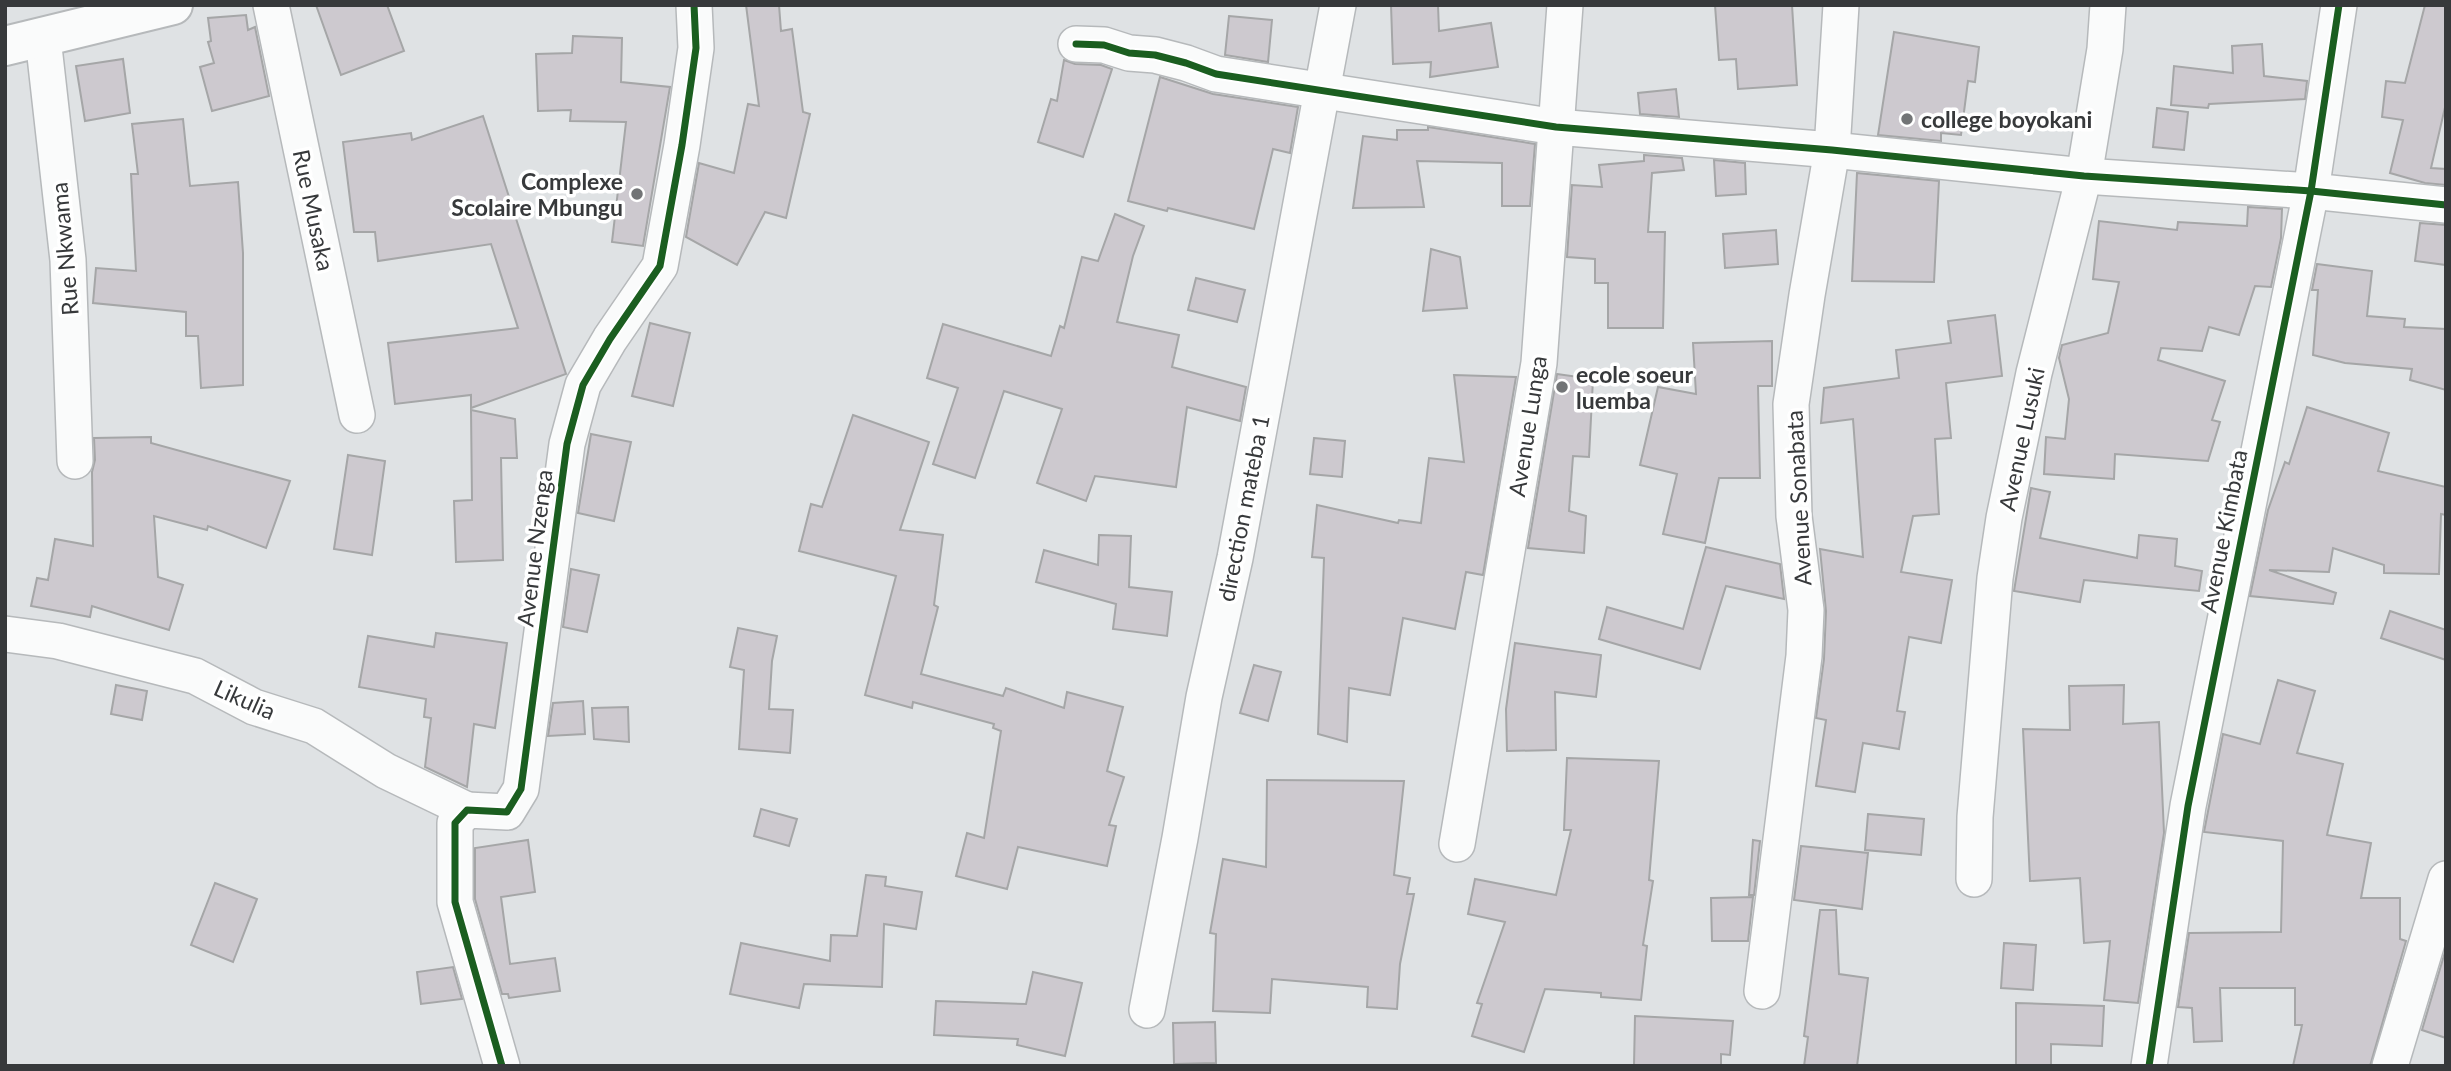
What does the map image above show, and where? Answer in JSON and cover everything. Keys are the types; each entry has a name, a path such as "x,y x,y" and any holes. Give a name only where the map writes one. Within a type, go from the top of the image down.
{"street":[{"path":"5,46 173,5"},
{"name":"Rue Musaka","path":"271,5 356,415"},
{"name":"Avenue Nzenga","path":"467,810 507,812 521,789 568,444 583,385 610,339 660,265 696,48 694,5"},
{"name":"direction mateba 1","path":"1147,1010 1204,697 1235,558 1338,5"},
{"name":"Avenue Lunga","path":"1457,844 1539,363 1564,5"},
{"name":"Avenue Sonabata","path":"1762,992 1804,656 1806,610 1794,516 1791,404 1832,150 1841,5"},
{"name":"Avenue Lusuki","path":"1974,879 1975,817 1994,578 2034,373 2084,176 2105,49 2108,5"},
{"name":"Avenue Kimbata","path":"2149,1066 2188,806 2311,191 2339,5"},
{"name":"Rue Nkwama","path":"43,38 68,260 75,461"},
{"path":"1076,44 1156,55 1216,74 1556,127 1832,150 2084,176 2311,191 2446,205"},
{"name":"Likulia","path":"5,634 58,641 195,676 254,707 314,726 386,771 467,810"},
{"path":"467,810 455,822 455,902 502,1066"},
{"path":"2390,1066 2446,879"}],"building":[{"path":"316,5 387,5 404,51 341,75"},
{"path":"746,5 779,5 781,31 792,29 803,112 810,114 786,218 765,212 737,265 686,237 699,163 734,173 748,104 759,106"},
{"path":"1391,5 1438,5 1439,31 1491,23 1498,67 1430,77 1431,62 1393,64"},
{"path":"1715,5 1792,5 1797,85 1738,89 1736,59 1719,60"},
{"path":"2425,5 2446,5 2446,103 2431,168 2446,169 2446,185 2425,183 2390,173 2403,120 2382,117 2386,81 2405,83"},
{"path":"246,15 248,30 255,27 269,96 212,111 200,67 214,63 208,42 211,41 208,18"},
{"path":"1229,16 1272,20 1268,62 1225,55"},
{"path":"1894,32 1979,47 1975,82 1968,81 1961,135 1941,133 1941,141 1878,135"},
{"path":"573,36 622,38 621,82 670,87 643,246 612,242 626,122 570,121 571,110 538,111 536,54 572,53"},
{"path":"2262,44 2264,76 2307,81 2305,99 2209,104 2208,108 2171,105 2174,66 2233,73 2232,46"},
{"path":"123,59 130,113 85,121 76,66"},
{"path":"1064,60 1112,69 1083,157 1038,142 1051,99 1057,101"},
{"path":"1160,77 1213,94 1298,107 1290,153 1273,149 1254,229 1128,201"},
{"path":"1676,89 1679,117 1640,114 1638,93"},
{"path":"2157,108 2188,112 2184,150 2153,147"},
{"path":"483,116 566,374 471,408 471,395 395,404 388,343 518,328 491,244 378,261 375,232 354,232 343,142 411,133 412,140"},
{"path":"183,119 190,186 238,182 243,253 243,385 201,388 198,336 186,336 186,312 93,303 96,268 136,271 131,174 138,174 132,124"},
{"path":"1428,127 1535,144 1530,206 1502,206 1502,163 1417,161 1424,207 1353,208 1363,136 1397,140 1397,130 1428,130"},
{"path":"1644,155 1682,158 1684,170 1652,173 1648,232 1665,232 1663,328 1608,328 1608,283 1595,283 1595,259 1567,257 1572,185 1602,187 1599,165 1644,161"},
{"path":"1714,160 1745,163 1746,194 1716,196"},
{"path":"1857,173 1939,181 1934,282 1852,281"},
{"path":"2248,207 2282,209 2281,238 2271,287 2255,286 2239,335 2209,327 2202,351 2161,348 2158,360 2225,381 2212,420 2220,422 2208,461 2115,454 2114,479 2044,474 2046,437 2065,439 2069,399 2059,358 2062,345 2108,333 2119,282 2093,279 2099,221 2177,230 2178,222 2247,226"},
{"path":"1115,214 1144,226 1133,256 1117,322 1179,335 1172,367 1246,387 1240,421 1187,407 1176,487 1095,476 1086,501 1037,483 1062,409 1004,391 975,478 933,464 958,388 927,378 943,324 1051,356 1060,326 1064,328 1082,257 1098,261"},
{"path":"2420,223 2446,225 2446,265 2415,261"},
{"path":"1776,230 1778,264 1725,268 1723,234"},
{"path":"1431,249 1460,257 1467,308 1423,311"},
{"path":"2317,264 2372,271 2367,316 2405,319 2404,327 2446,329 2446,390 2410,380 2412,369 2345,363 2313,355 2318,290 2312,290"},
{"path":"1196,278 1245,290 1237,322 1188,310"},
{"path":"1995,315 2002,376 1946,383 1951,438 1935,439 1939,514 1913,516 1901,572 1952,580 1941,643 1909,637 1897,711 1905,712 1899,749 1863,743 1855,792 1816,786 1826,720 1816,718 1824,659 1826,611 1820,549 1863,557 1853,419 1821,423 1824,388 1899,378 1896,350 1951,343 1948,321"},
{"path":"650,323 690,333 673,406 632,396"},
{"path":"1772,341 1772,386 1758,386 1760,478 1719,478 1705,543 1663,534 1677,474 1640,465 1658,387 1696,394 1693,343"},
{"path":"1557,374 1593,379 1589,457 1573,456 1569,511 1586,516 1584,553 1528,548"},
{"path":"1454,375 1516,377 1483,575 1466,572 1455,629 1403,618 1390,695 1349,688 1347,742 1318,734 1324,558 1312,557 1317,505 1398,523 1399,520 1421,523 1429,458 1464,462"},
{"path":"2307,407 2389,433 2378,471 2446,487 2446,515 2441,514 2439,574 2384,573 2384,565 2333,548 2329,572 2269,570 2336,593 2333,604 2250,596 2268,510 2285,462 2289,464"},
{"path":"471,410 515,419 517,458 501,458 503,560 456,562 454,501 472,500"},
{"path":"853,415 929,442 900,530 943,535 934,605 938,607 921,674 1003,696 1006,688 1064,708 1067,692 1123,707 1107,771 1124,777 1109,825 1116,826 1107,866 1018,847 1007,889 956,876 967,833 984,838 1001,731 993,728 994,724 913,702 912,708 865,695 896,576 799,551 811,504 822,507"},
{"path":"591,434 631,442 614,521 578,513"},
{"path":"151,437 151,443 290,481 266,548 208,526 207,530 154,516 158,577 183,585 169,630 92,606 90,617 31,606 37,578 48,580 55,539 93,546 94,438"},
{"path":"1314,438 1345,441 1342,477 1310,474"},
{"path":"348,455 385,461 372,555 334,549"},
{"path":"2031,488 2050,492 2040,538 2137,558 2139,535 2177,539 2175,566 2202,571 2199,591 2084,580 2080,602 2014,591"},
{"path":"1099,535 1131,536 1129,587 1172,592 1167,636 1113,629 1116,604 1036,582 1044,550 1098,565"},
{"path":"1706,547 1780,564 1784,599 1726,586 1700,669 1599,639 1607,607 1683,629"},
{"path":"571,569 599,575 587,632 563,627"},
{"path":"2390,611 2446,630 2446,660 2381,638"},
{"path":"738,628 777,636 772,661 769,709 793,710 790,753 739,749 744,670 730,667"},
{"path":"436,633 507,643 495,728 474,724 467,787 425,767 431,718 424,717 426,699 359,687 368,636 434,647"},
{"path":"1515,643 1601,655 1596,697 1555,692 1556,750 1507,751 1506,709"},
{"path":"1254,665 1281,672 1268,721 1240,713"},
{"path":"2278,680 2315,691 2297,753 2343,764 2327,835 2371,843 2361,898 2400,898 2400,939 2406,941 2370,1066 2293,1066 2302,1025 2295,1025 2295,988 2220,988 2222,1041 2194,1042 2192,1008 2178,1007 2189,933 2281,932 2283,841 2204,832 2223,734 2260,744"},
{"path":"116,685 147,691 142,720 111,714"},
{"path":"2124,685 2123,724 2159,722 2164,833 2138,1003 2104,1000 2110,941 2084,943 2080,878 2030,881 2023,729 2070,730 2069,686"},
{"path":"583,701 585,734 548,736 553,703"},
{"path":"628,707 629,742 594,739 592,708"},
{"path":"1567,758 1659,761 1649,880 1653,881 1643,945 1647,946 1641,1000 1601,997 1601,993 1545,989 1524,1052 1472,1036 1482,1004 1477,1003 1505,922 1468,914 1475,879 1556,895 1571,830 1564,830"},
{"path":"1267,780 1404,781 1394,875 1410,878 1407,894 1414,894 1400,964 1397,1009 1367,1007 1368,987 1272,979 1270,1013 1213,1011 1216,934 1210,933 1223,859 1266,867"},
{"path":"761,809 797,819 789,846 754,836"},
{"path":"1868,814 1924,819 1921,855 1865,850"},
{"path":"528,840 535,892 501,897 510,964 555,958 560,991 509,998 508,994 502,994 475,899 475,848"},
{"path":"1753,840 1760,841 1754,895 1749,895"},
{"path":"1801,846 1868,853 1862,909 1794,900"},
{"path":"866,875 886,877 885,886 922,892 916,929 884,924 882,987 804,984 799,1008 730,994 741,943 830,961 831,935 857,936"},
{"path":"215,883 257,899 233,962 191,945"},
{"path":"1753,897 1748,941 1712,941 1711,898"},
{"path":"1820,910 1836,910 1839,974 1868,978 1857,1066 1804,1066 1808,1037 1804,1036"},
{"path":"2004,943 2036,945 2033,990 2001,988"},
{"path":"2446,952 2446,1038 2422,1030"},
{"path":"453,967 462,999 421,1004 417,972"},
{"path":"1033,972 1082,983 1065,1056 1017,1045 1018,1039 934,1035 936,1001 1026,1004"},
{"path":"2016,1003 2104,1006 2102,1046 2051,1044 2051,1066 2016,1066"},
{"path":"1635,1016 1733,1021 1730,1055 1721,1054 1721,1066 1634,1066"},
{"path":"1215,1022 1216,1063 1174,1064 1173,1023"}],"cycle path":[{"path":"502,1066 455,902 455,823 467,810 507,812 521,789 567,444 583,385 610,339 660,266 696,48 694,5"},
{"path":"2149,1066 2188,806 2311,191 2339,5"},
{"path":"1076,44 1104,45 1129,53 1155,55 1216,74 1556,127 1832,150 2084,176 2311,191 2446,205"}],"place":[{"name":"college boyokani","path":"1907,119"},
{"name":"Complexe Scolaire Mbungu","path":"637,194"},
{"name":"ecole soeur luemba","path":"1562,387"}]}
